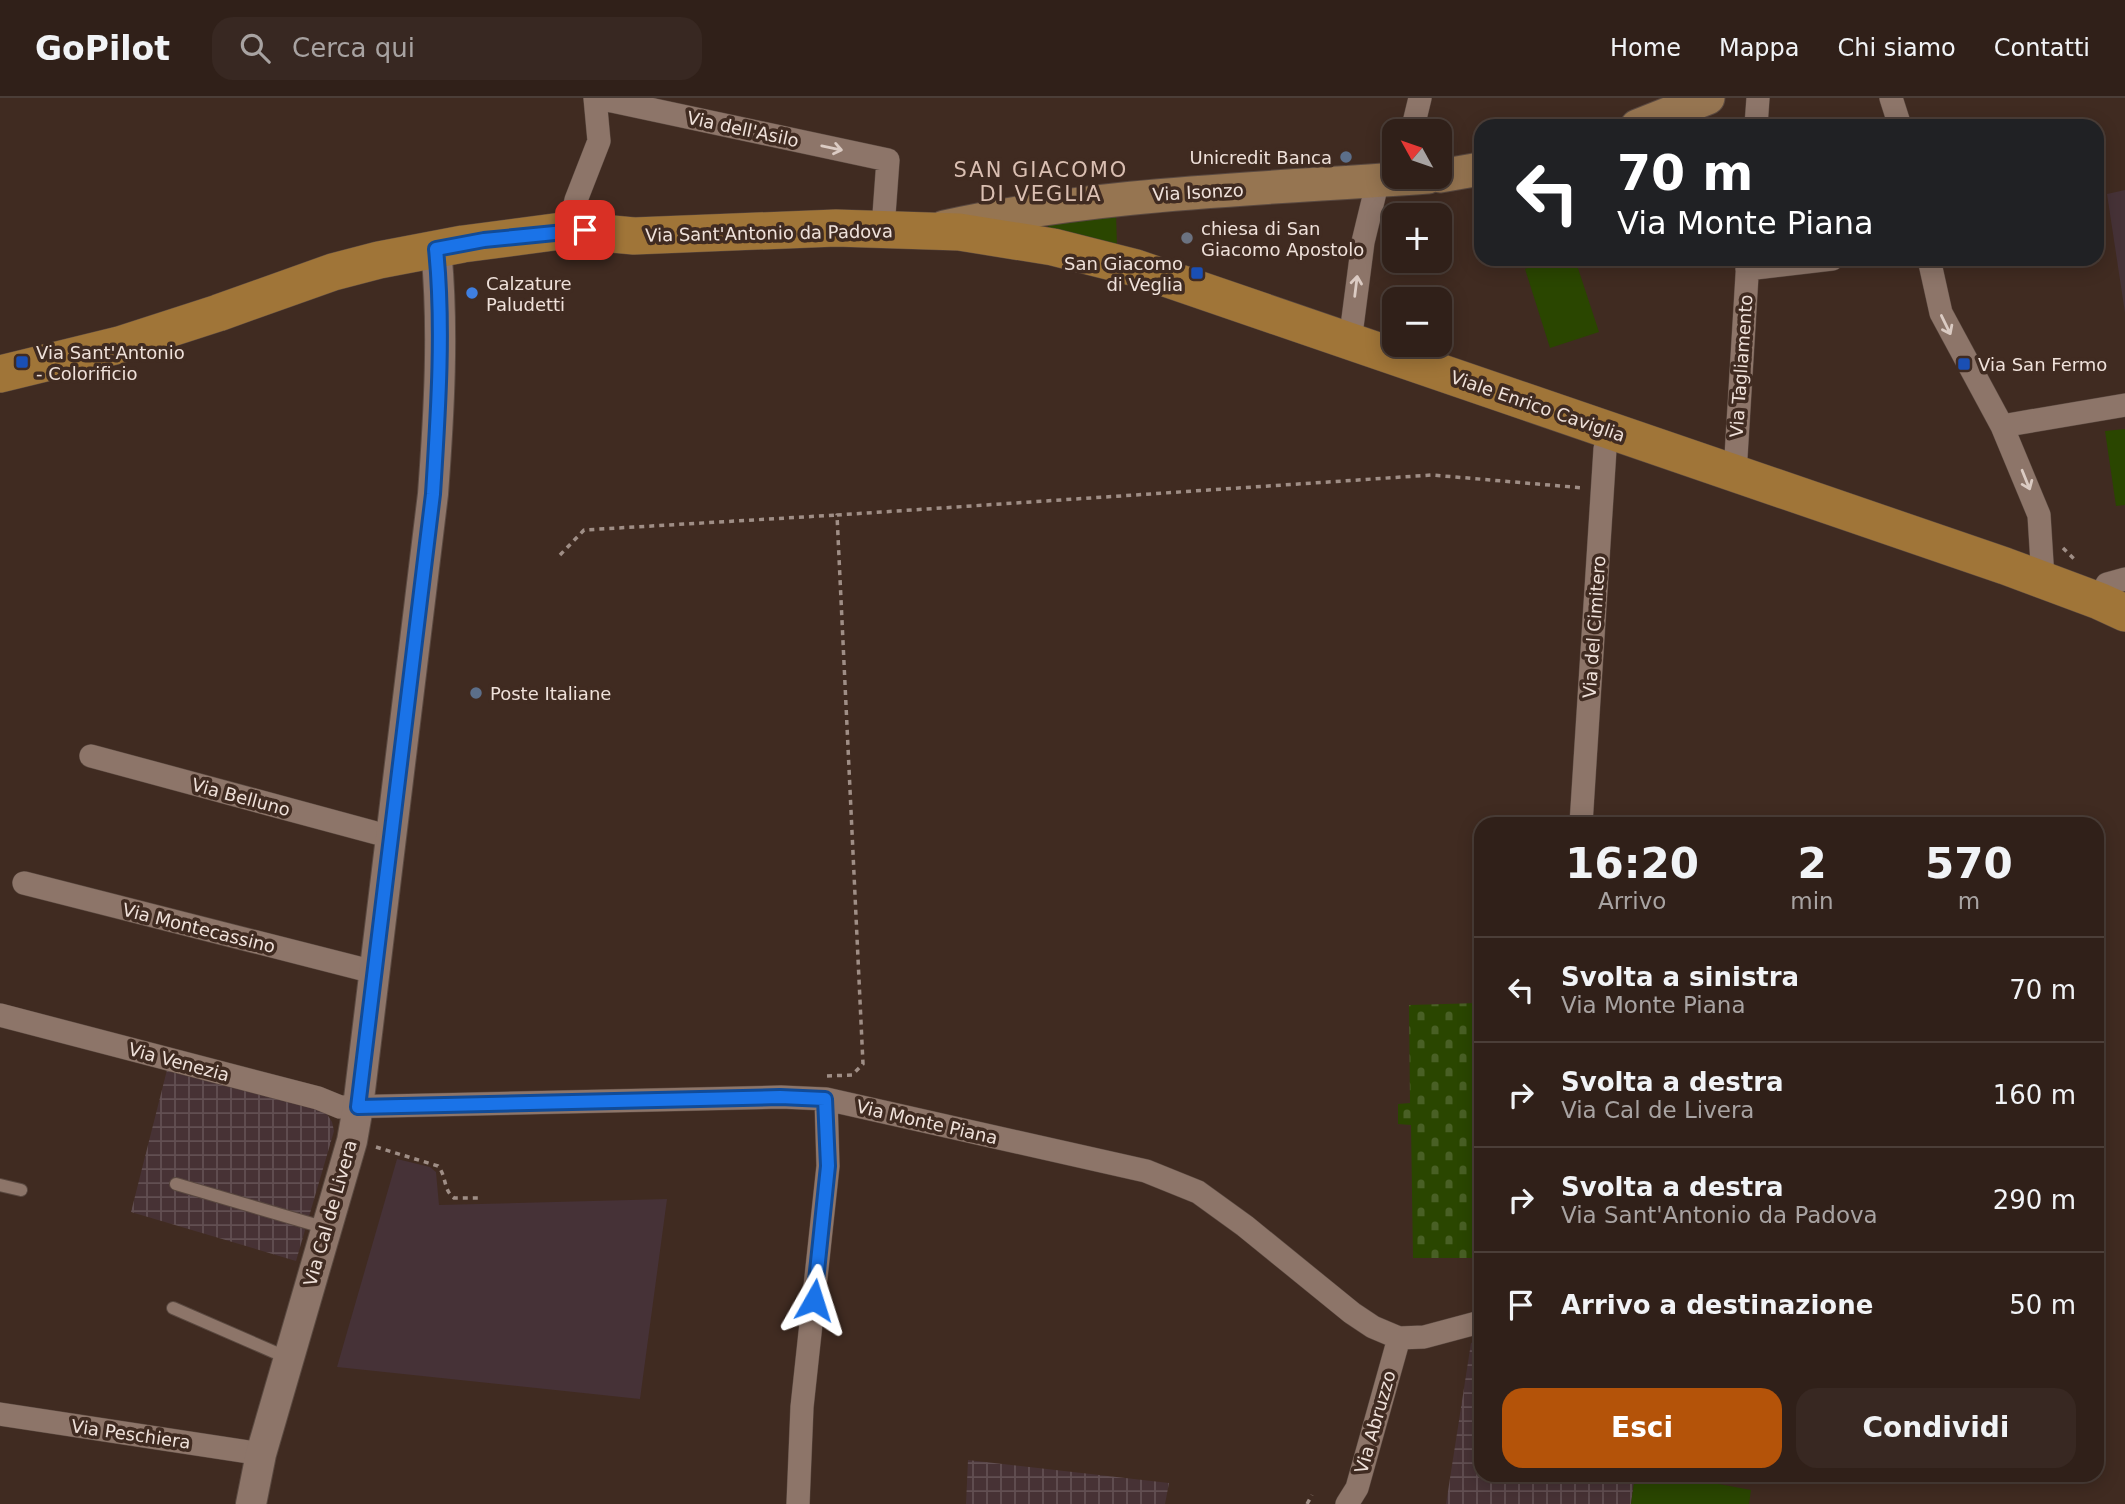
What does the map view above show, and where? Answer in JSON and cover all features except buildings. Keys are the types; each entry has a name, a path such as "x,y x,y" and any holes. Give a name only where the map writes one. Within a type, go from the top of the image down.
{"main road":[{"path":"1655,119 1708,98"},
{"path":"1452,174 1474,170"},
{"name":"Via Isonzo","path":"929,230 994,216 1137,196 1382,179"},
{"name":"Via Sant'Antonio da Padova","path":"0,374 143,338 333,272 436,249 569,230 648,236 749,230 929,230"},
{"name":"Viale Enrico Caviglia","path":"929,230 985,235 1101,259 1162,277 2043,579 2116,598"}],"street":[{"name":"Via dell'Asilo","path":"596,98 888,160 883,228"},
{"path":"569,230 576,200 599,141 596,98"},
{"path":"1415,119 1420,98"},
{"path":"1756,119 1758,98"},
{"path":"1894,99 1898,119"},
{"path":"1350,342 1356,278 1365,230 1394,189"},
{"name":"Via Cal de Livera","path":"251,1504 261,1454 352,1141 358,1107 434,480 439,304 436,249"},
{"name":"Via Tagliamento","path":"1735,472 1748,266"},
{"path":"1931,266 1944,320 2002,426 2039,515 2043,579"},
{"path":"2002,426 2125,405"},
{"name":"Via del Cimitero","path":"1581,817 1605,449 1613,431"},
{"name":"Via Belluno","path":"91,756 391,837"},
{"name":"Via Montecassino","path":"24,883 374,972"},
{"name":"Via Venezia","path":"0,1016 318,1098 340,1107 358,1107"},
{"path":"798,1504 802,1407 828,1166 825,1088"},
{"name":"Via Monte Piana","path":"358,1107 780,1097 825,1088 1146,1171 1198,1192 1245,1226 1352,1313 1373,1327 1399,1338"},
{"path":"1399,1338 1424,1337 1474,1324"},
{"name":"Via Abruzzo","path":"1347,1504 1357,1488 1399,1338"},
{"name":"Via Peschiera","path":"0,1414 261,1454"}],"lane":[{"path":"176,1184 326,1228"},
{"path":"0,1185 21,1190"},
{"path":"173,1308 288,1356"}],"path":[{"path":"560,555 584,530 1432,475 1584,488 1602,496"},
{"path":"825,1088 852,1075 863,1064 837,515"},
{"path":"2039,515 2063,548 2080,565"},
{"path":"373,1147 438,1166 443,1174 446,1190 454,1198 482,1199"},
{"path":"1307,1504 1312,1495"}],"shaded area":[{"path":"2125,190 2125,313 2107,194"},
{"path":"168,1066 314,1106 327,1114 334,1131 296,1261 131,1212"},
{"path":"397,1159 430,1167 436,1172 439,1205 667,1199 640,1399 337,1367"},
{"path":"1474,1342 1474,1482 1634,1482 1631,1504 1446,1504 1471,1343"},
{"path":"968,1460 1169,1483 1165,1504 966,1504"}],"green space":[{"path":"1116,212 1117,248 1048,230 1049,219"},
{"path":"1534,266 1577,266 1599,332 1550,348 1525,269"},
{"path":"2125,429 2125,505 2116,506 2105,431"},
{"path":"1474,1003 1474,1258 1413,1258 1411,1125 1398,1124 1398,1104 1410,1103 1409,1005"},
{"path":"1634,1482 1708,1482 1751,1490 1749,1504 1631,1504"}],"place":[{"name":"Unicredit Banca","path":"1346,157"},
{"name":"chiesa di San Giacomo Apostolo","path":"1187,238"},
{"name":"San Giacomo di Veglia","path":"1197,273"},
{"name":"Calzature Paludetti","path":"472,293"},
{"name":"Via Sant'Antonio - Colorificio","path":"22,362"},
{"name":"Via San Fermo","path":"1964,364"},
{"name":"Poste Italiane","path":"476,693"}],"district":[{"name":"SAN GIACOMO DI VEGLIA","path":"1041,182"}],"route":[{"path":"585,230 484,240 436,249 439,304 437,439 433,494 358,1107 780,1097 825,1099 828,1166 814,1300"}]}
